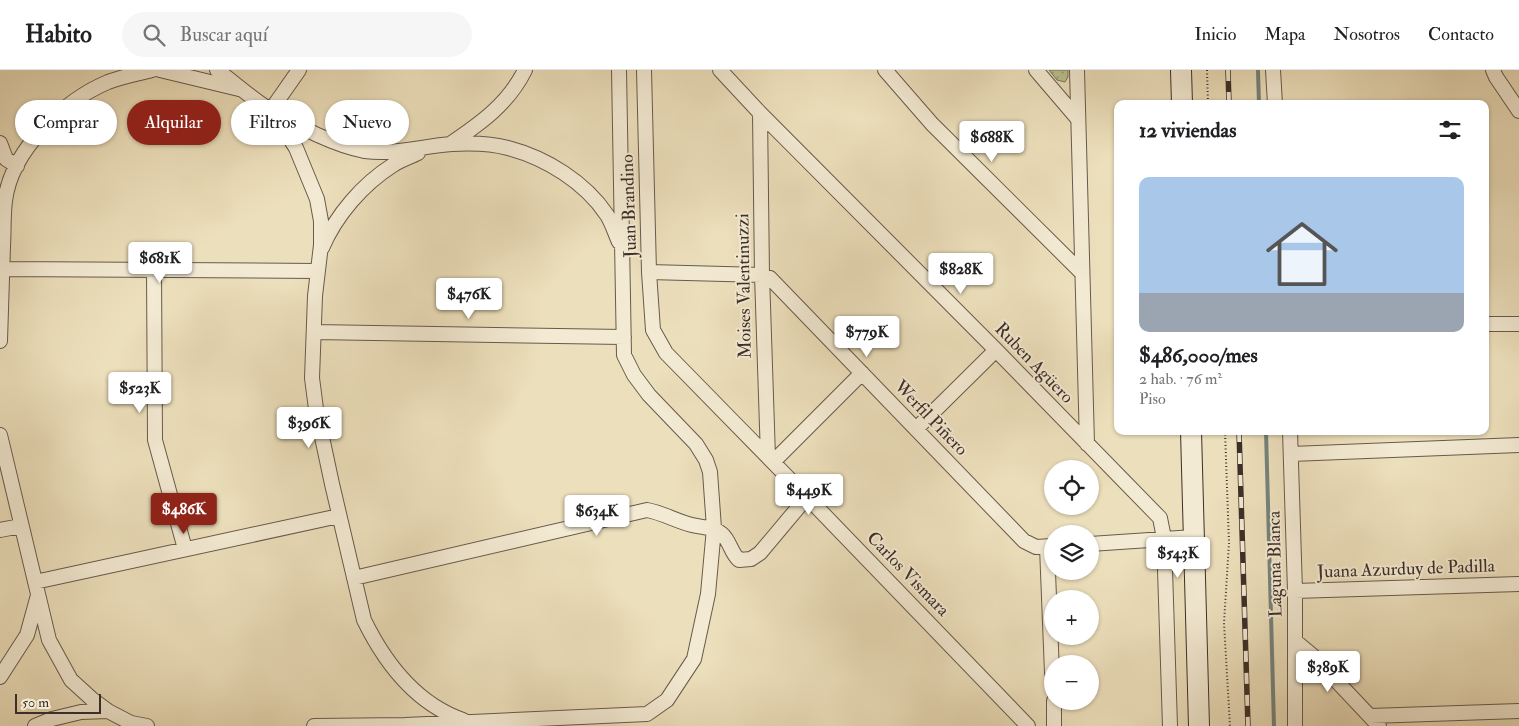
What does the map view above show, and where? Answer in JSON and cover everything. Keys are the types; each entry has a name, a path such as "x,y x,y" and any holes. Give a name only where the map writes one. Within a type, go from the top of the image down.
{"main road":[{"path":"1181,70 1182,100"},
{"path":"1191,435 1199,726"}],"street":[{"path":"0,341 2,199 27,148 44,127 66,106 109,82 152,70"},
{"path":"160,70 244,90"},
{"path":"200,70 221,73 258,100"},
{"path":"278,100 299,70"},
{"path":"450,144 477,126 506,101 525,70"},
{"path":"314,726 469,722 646,714 667,700 694,659 708,594 714,528 710,472 706,460 696,444 649,395 634,375 624,355 618,70"},
{"name":"Juan Brandino","path":"644,70 649,272 653,330 657,341"},
{"name":"Ruben Agüero","path":"720,70 760,113 1160,518 1164,538 1170,726"},
{"path":"885,70 932,124 1082,273"},
{"path":"1036,70 1077,118"},
{"path":"1076,70 1087,444"},
{"path":"1273,70 1275,100"},
{"path":"1493,70 1519,111"},
{"name":"Moises Valentinuzzi","path":"760,113 762,275 770,459"},
{"path":"315,133 329,140 366,151 398,152 450,144 484,144 508,148 554,167 583,186 607,215 622,250"},
{"path":"0,143 6,159 17,166"},
{"path":"294,145 317,199 321,221 312,378 316,409 364,620 391,666 412,688 449,715 469,722"},
{"path":"320,251 338,219 365,189 394,165 433,147"},
{"path":"2,269 318,271"},
{"path":"154,270 155,440 185,550"},
{"path":"649,272 762,275"},
{"name":"Werfil Piñero","path":"762,275 770,278 1024,541 1036,547 1044,547"},
{"path":"1489,324 1519,324"},
{"path":"314,332 624,336"},
{"name":"Carlos Vismara","path":"657,341 666,353 1028,726"},
{"path":"916,429 996,350"},
{"path":"770,459 862,373"},
{"path":"0,435 49,640 71,680 92,700 131,723 147,726"},
{"name":"Laguna Blanca","path":"1290,435 1295,726"},
{"path":"1291,454 1519,445"},
{"path":"354,578 647,510 659,512 694,526 714,528 724,536 734,556 740,560 751,558 760,553 807,497"},
{"path":"36,588 185,550 339,516"},
{"path":"0,530 21,526"},
{"path":"1099,543 1194,536"},
{"path":"1051,580 1052,655"},
{"name":"Juana Azurduy de Padilla","path":"1294,591 1519,584"},
{"path":"0,678 27,635 36,588"},
{"path":"1295,641 1313,656 1375,721 1519,711"},
{"path":"34,726 52,718 82,712 108,710"},
{"path":"1054,710 1054,726"}],"path":[{"path":"1207,70 1208,100"},
{"path":"1225,435 1229,543 1224,623 1230,726"}],"green space":[{"path":"1049,70 1068,70 1068,77 1065,82 1057,80"}],"waterway":[{"path":"1258,71 1259,100"},
{"path":"1266,435 1274,726"}],"railway":[{"path":"1228,70 1229,100"},
{"path":"1239,435 1248,726"}]}
